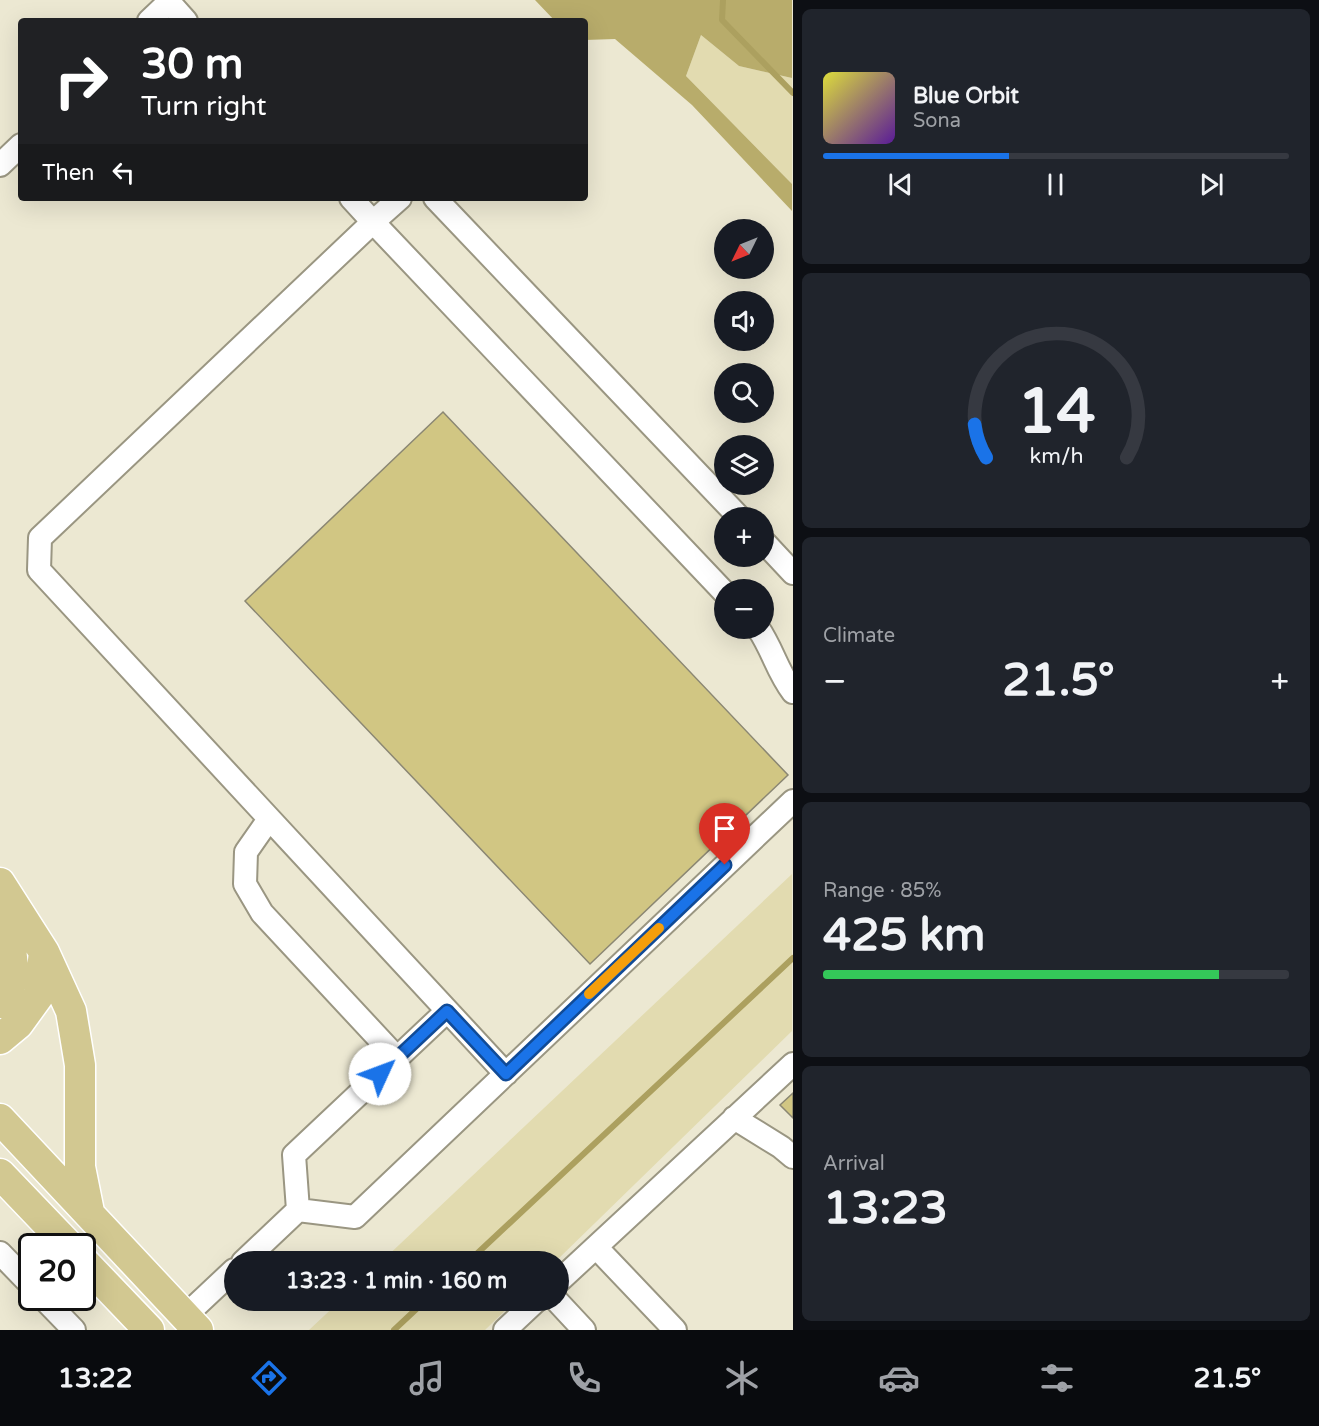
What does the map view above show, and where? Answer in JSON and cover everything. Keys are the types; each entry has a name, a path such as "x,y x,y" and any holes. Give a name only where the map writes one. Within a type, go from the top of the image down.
{"main road":[{"path":"0,883 44,952 71,1011 80,1065 80,1167 89,1212"},
{"path":"0,924 8,941 12,963 12,979 7,994 0,1002"},
{"path":"0,1039 18,1024 39,995 44,952"},
{"path":"0,1119 89,1212 184,1326"},
{"path":"0,1174 57,1233"},
{"path":"96,1275 149,1330"}],"street":[{"path":"152,18 170,1 184,18"},
{"path":"0,165 18,148"},
{"path":"354,201 714,581"},
{"path":"397,201 40,538 39,570 506,1074"},
{"path":"438,201 730,507"},
{"path":"774,553 792,573"},
{"path":"766,639 783,679 792,692"},
{"path":"298,1210 355,1217 792,801"},
{"path":"269,819 246,852 245,884 262,913 397,1058"},
{"path":"298,1210 294,1155 447,1011"},
{"path":"569,1272 792,1064"},
{"path":"734,1118 781,1147 792,1157"},
{"path":"255,1251 298,1210"},
{"path":"596,1247 675,1330"},
{"path":"0,1252 18,1271"},
{"path":"184,1326 224,1281"},
{"path":"56,1311 74,1330"},
{"path":"509,1329 526,1311"},
{"path":"566,1311 584,1330"}],"shaded area":[{"path":"535,0 792,0 792,78 739,66 701,35 686,76 792,184 792,211 692,105 615,39 588,40 588,18 552,18"},
{"path":"701,35 739,66 792,78 792,184 686,76"},
{"path":"792,874 792,1031 566,1251 393,1251"},
{"path":"329,1311 505,1311 485,1330 309,1330"}],"building":[{"path":"443,412 788,775 590,964 245,601"},
{"path":"793,1093 793,1118 780,1105"}],"waterway":[{"path":"723,0 722,20 793,93"},
{"path":"480,1251 793,958"},
{"path":"394,1330 414,1311"}],"slow traffic":[{"path":"589,994 659,928"}],"route":[{"path":"380,1074 447,1011 506,1074 725,865"}]}
